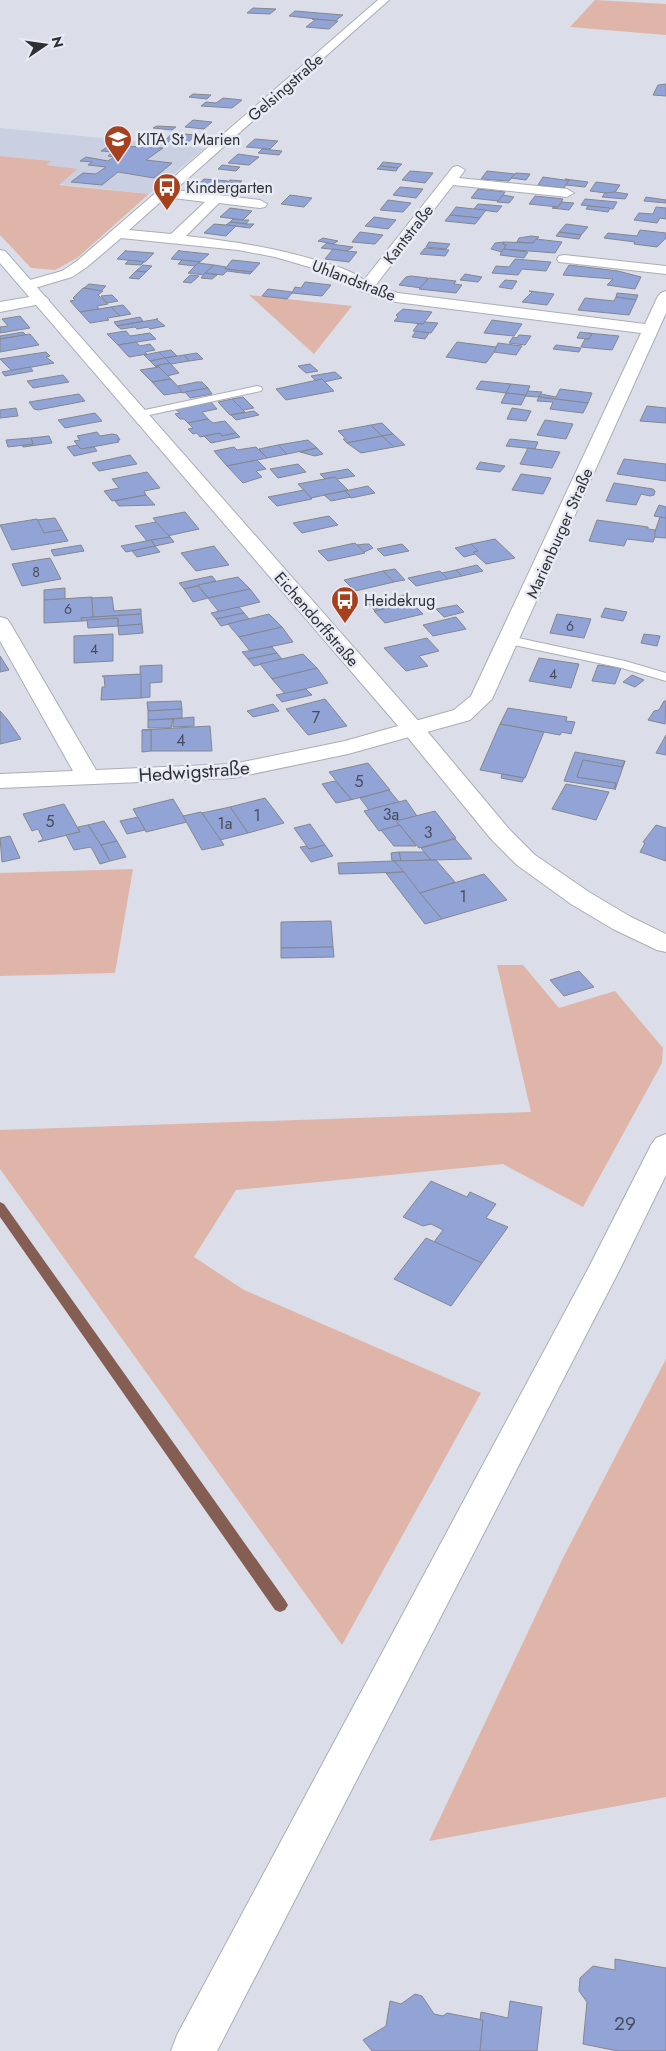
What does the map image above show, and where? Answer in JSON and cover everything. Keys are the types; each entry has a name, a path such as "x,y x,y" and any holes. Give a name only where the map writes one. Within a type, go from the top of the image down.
{"street":[{"name":"Gelsingstraße","path":"28,286 67,274 82,264 384,0"},
{"name":"Kantstraße","path":"366,288 454,175 567,193"},
{"path":"164,193 260,204"},
{"path":"175,239 216,199"},
{"name":"Uhlandstraße","path":"118,233 238,246 277,253 345,273 366,288 396,297 651,329"},
{"name":"Eichendorffstraße","path":"0,254 42,300 413,729 500,834 526,860 580,898 622,923 666,944"},
{"path":"564,259 666,270"},
{"name":"Marienburger Straße","path":"413,729 462,715 481,699 666,296"},
{"path":"0,307 42,300"},
{"path":"0,623 88,777"},
{"name":"Hedwigstraße","path":"0,781 233,771 348,747 413,729"},
{"path":"193,2051 604,1269 666,1145"}],"lane":[{"path":"140,414 257,390"},
{"path":"509,640 626,665 666,677"}],"shaded area":[{"path":"595,0 666,4 666,35 570,27"},
{"name":"KITA St. Marien","path":"0,128 205,148 149,194 58,184 76,170 45,165 50,161 0,156"},
{"path":"0,156 51,161 46,165 77,169 59,185 149,194 77,258 55,270 31,268 0,235"},
{"path":"249,295 352,306 314,354"},
{"path":"133,869 115,973 0,976 0,873"},
{"path":"497,965 523,965 559,1008 615,991 663,1048 662,1063 583,1207 503,1164 236,1190 194,1257 244,1290 481,1393 342,1645 0,1169 0,1130 531,1112"},
{"path":"666,1359 666,1797 429,1841 563,1558"}],"building":[{"path":"253,8 276,9 270,14 247,13"},
{"path":"295,11 343,15 335,21 289,16"},
{"path":"312,19 338,21 329,29 306,27 315,20"},
{"path":"666,84 666,96 653,95 658,85"},
{"path":"193,94 211,95 207,99 189,97"},
{"path":"223,98 242,100 232,108 201,106 206,102 216,103"},
{"path":"193,120 212,122 204,129 185,127"},
{"path":"157,126 176,127 172,130 153,128"},
{"path":"172,133 196,135 186,144 162,141 165,141"},
{"path":"255,139 278,141 270,149 246,147"},
{"path":"121,146 163,148 146,160 172,163 154,178 118,172 102,185 71,182 83,173 96,174 106,167 88,165 92,162 80,161 86,157 108,161 114,157 108,156 113,152 101,151 107,147 118,148"},
{"path":"262,149 282,151 279,155 258,153"},
{"path":"238,154 259,157 249,165 228,163"},
{"path":"383,162 402,164 398,168 380,166"},
{"path":"222,165 240,167 236,171 218,169"},
{"path":"380,166 398,168 396,171 377,169"},
{"path":"410,171 433,173 425,183 402,180"},
{"path":"487,171 515,174 509,181 481,179"},
{"path":"516,173 530,174 526,180 511,178"},
{"path":"543,177 569,180 564,188 538,185"},
{"path":"204,179 229,182 222,189 196,186"},
{"path":"565,179 588,182 585,187 566,185 569,180"},
{"path":"230,180 242,181 230,191 219,190"},
{"path":"596,182 620,185 614,194 590,191"},
{"path":"247,185 273,188 265,195 239,192"},
{"path":"400,187 423,189 416,198 393,195"},
{"path":"478,189 505,192 499,201 471,198"},
{"path":"605,193 628,194 625,199 602,197"},
{"path":"290,195 312,198 304,207 281,204"},
{"path":"503,195 514,197 509,203 497,202"},
{"path":"535,196 563,199 558,207 529,204"},
{"path":"646,197 666,200 666,203 644,201"},
{"path":"585,199 617,202 613,209 581,205"},
{"path":"388,200 411,203 403,212 380,210"},
{"path":"562,202 574,203 569,210 552,208 558,207"},
{"path":"478,204 502,206 497,212 474,209"},
{"path":"588,206 610,208 608,212 586,209"},
{"path":"456,207 486,210 480,218 450,215"},
{"path":"656,207 666,208 666,219 660,218 657,223 634,220 639,213 653,214"},
{"path":"230,208 252,211 243,220 220,217"},
{"path":"450,215 480,218 475,224 445,221"},
{"path":"374,217 396,220 388,229 365,226"},
{"path":"233,219 249,220 246,224 230,222"},
{"path":"230,222 254,224 250,228 226,225"},
{"path":"214,224 236,226 226,236 204,233"},
{"path":"566,224 588,227 581,235 559,232"},
{"path":"640,230 666,233 666,238 657,247 604,238 608,233 637,236"},
{"path":"360,232 383,235 375,244 352,242"},
{"path":"559,232 581,235 579,239 556,236"},
{"path":"539,237 533,243 517,242 519,238"},
{"path":"323,238 338,241 333,244 318,241"},
{"path":"536,239 562,242 555,253 503,249 506,245 503,244 504,242 533,243"},
{"path":"429,242 450,244 446,249 426,247"},
{"path":"504,242 503,244 506,245 502,252 491,249 495,243"},
{"path":"327,243 353,247 347,251 321,248"},
{"path":"425,248 449,250 445,256 420,254"},
{"path":"333,249 357,252 349,262 325,259"},
{"path":"503,249 528,252 524,258 500,255"},
{"path":"126,250 154,253 145,262 117,259"},
{"path":"179,250 209,254 200,262 171,259"},
{"path":"515,259 551,262 546,271 522,269 518,275 492,273 496,266 509,267"},
{"path":"129,260 144,262 141,265 125,264"},
{"path":"182,260 200,262 195,266 178,264"},
{"path":"232,260 260,263 252,272 225,269"},
{"path":"198,263 214,265 204,275 188,273"},
{"path":"143,265 152,266 146,272 136,271"},
{"path":"214,265 226,267 225,269 252,272 250,274 227,271 223,275 205,273"},
{"path":"569,265 618,271 641,277 635,289 607,285 613,279 563,275"},
{"path":"136,271 146,272 139,279 129,278"},
{"path":"205,273 217,275 212,279 201,278"},
{"path":"465,274 482,277 478,282 460,280"},
{"path":"190,275 199,276 191,283 183,282"},
{"path":"406,277 428,278 422,288 399,285"},
{"path":"429,278 456,281 454,284 462,285 456,293 419,289"},
{"path":"505,280 517,281 512,289 499,287"},
{"path":"305,282 331,285 322,296 292,293 295,287 301,288"},
{"path":"89,284 106,286 101,291 84,288"},
{"path":"83,288 103,291 98,295 108,304 97,306 99,309 80,312 70,301 75,300 73,298"},
{"path":"268,289 292,293 287,299 262,296"},
{"path":"529,291 554,294 547,305 522,302 532,292"},
{"path":"617,293 638,295 636,300 616,297"},
{"path":"112,295 118,301 107,303 101,296"},
{"path":"616,297 636,300 629,315 578,310 585,298 614,301"},
{"path":"123,305 131,314 120,316 111,307"},
{"path":"111,307 120,316 90,323 80,312"},
{"path":"403,309 432,312 423,324 394,321 398,317 396,315"},
{"path":"20,316 30,328 0,333 0,327 8,326 2,319"},
{"path":"140,317 143,321 117,326 114,322"},
{"path":"156,319 165,326 150,329 148,327 137,329 135,327 121,329 117,326"},
{"path":"492,320 522,324 514,336 484,333"},
{"path":"425,322 438,323 431,333 413,331 418,324"},
{"path":"126,331 130,336 150,333 156,339 118,345 107,334"},
{"path":"416,331 429,333 425,339 412,337"},
{"path":"23,332 26,335 0,339 0,336"},
{"path":"580,332 592,334 589,339 577,338"},
{"path":"588,333 619,336 612,350 581,347 585,339 589,339 592,334"},
{"path":"30,334 39,345 0,352 0,339"},
{"path":"519,335 531,336 525,345 509,343 513,337 517,338"},
{"path":"136,342 140,346 150,344 155,350 145,352 147,354 129,357 118,345"},
{"path":"457,342 498,347 486,363 446,357"},
{"path":"498,343 522,346 516,355 494,352"},
{"path":"556,345 581,348 579,352 553,349"},
{"path":"171,350 177,356 165,358 159,352"},
{"path":"46,352 50,356 46,357 54,363 10,371 0,359"},
{"path":"159,352 165,358 150,361 144,355"},
{"path":"197,353 203,359 189,361 184,355"},
{"path":"184,355 189,361 171,364 165,358"},
{"path":"165,358 170,363 155,366 150,361"},
{"path":"170,363 179,373 167,376 159,367 155,366"},
{"path":"310,364 318,371 306,373 298,366"},
{"path":"30,367 33,371 5,376 2,372"},
{"path":"159,367 171,379 152,382 140,370"},
{"path":"335,372 342,378 324,382 322,379 316,381 311,376"},
{"path":"63,375 69,382 33,388 27,381"},
{"path":"171,379 183,392 164,395 152,382"},
{"path":"322,379 334,391 286,400 276,389"},
{"path":"481,381 511,384 506,393 476,389"},
{"path":"202,382 208,388 182,393 178,386"},
{"path":"511,384 530,386 526,395 506,393"},
{"path":"208,388 212,394 190,398 185,392"},
{"path":"560,389 592,393 588,403 539,397 541,394 556,397"},
{"path":"528,391 542,392 538,397 525,396"},
{"path":"506,393 526,395 521,405 501,403"},
{"path":"79,394 85,401 38,410 34,409 29,402"},
{"path":"243,397 254,408 243,410 232,399"},
{"path":"539,397 588,403 583,413 550,409 553,402 537,401"},
{"path":"232,399 245,412 230,415 218,402"},
{"path":"211,402 217,409 202,412 208,419 188,423 175,414 180,413 175,409"},
{"path":"647,406 666,408 666,423 640,421"},
{"path":"16,408 18,416 0,418 0,410"},
{"path":"512,408 531,411 526,421 507,419"},
{"path":"254,411 259,415 236,420 231,415"},
{"path":"95,413 102,421 65,428 58,420"},
{"path":"208,419 213,423 225,421 236,433 222,436 220,433 200,437 197,433 193,434 188,429 193,428 188,423"},
{"path":"545,420 573,424 566,439 537,435"},
{"path":"382,423 393,434 382,436 371,425"},
{"path":"371,425 382,436 347,443 343,439 346,439 338,431"},
{"path":"97,432 100,436 117,435 120,440 117,440 119,442 81,449 74,441 80,440 77,436"},
{"path":"220,433 222,436 236,433 240,437 211,443 204,436"},
{"path":"393,434 405,445 394,447 382,436"},
{"path":"49,436 52,443 23,447 22,445 33,444 31,438"},
{"path":"382,436 394,447 361,453 347,443"},
{"path":"31,438 33,444 8,447 6,440"},
{"path":"510,439 538,442 535,449 506,446"},
{"path":"308,440 317,448 287,454 278,445"},
{"path":"77,445 81,449 94,447 97,451 74,456 67,447"},
{"path":"278,445 287,454 267,458 259,449"},
{"path":"234,447 237,450 256,447 267,458 227,466 214,451"},
{"path":"317,448 323,454 315,456 300,452"},
{"path":"528,448 560,452 552,468 520,464"},
{"path":"130,455 137,464 99,471 92,463"},
{"path":"624,459 666,464 666,481 617,474"},
{"path":"257,460 266,469 256,471 262,477 243,483 227,466"},
{"path":"480,462 505,466 500,472 476,469"},
{"path":"298,464 306,472 278,478 270,469"},
{"path":"348,469 355,476 325,479 320,474"},
{"path":"147,472 160,488 144,491 146,495 112,501 104,491 119,488 112,479"},
{"path":"521,474 551,478 543,494 512,490"},
{"path":"335,477 348,490 311,498 298,484"},
{"path":"614,483 653,489 655,491 654,495 650,496 641,494 636,505 606,501"},
{"path":"368,486 375,493 351,498 345,491"},
{"path":"304,490 312,499 277,506 268,497"},
{"path":"345,491 351,497 331,501 324,495"},
{"path":"146,495 155,505 119,506 115,501"},
{"path":"659,505 666,507 666,518 654,516"},
{"path":"185,512 199,529 167,536 153,518"},
{"path":"329,516 338,525 302,533 293,523"},
{"path":"660,517 666,518 666,538 653,537"},
{"path":"55,518 62,530 44,533 37,520"},
{"path":"37,519 44,533 62,530 68,541 12,550 0,525"},
{"path":"597,520 648,527 648,529 655,530 655,537 653,542 627,539 624,546 589,541"},
{"path":"156,522 170,537 147,541 135,526"},
{"path":"170,537 174,542 155,546 151,540"},
{"path":"495,539 515,558 486,564 473,552 478,551 471,544"},
{"path":"151,540 155,546 126,552 121,546"},
{"path":"355,543 365,553 328,561 318,551"},
{"path":"369,544 373,548 364,552 357,545"},
{"path":"402,544 409,551 384,556 377,549"},
{"path":"471,544 478,551 473,552 475,554 464,557 455,548"},
{"path":"81,545 84,551 54,556 51,550"},
{"path":"155,546 160,552 137,557 132,551"},
{"path":"214,546 229,565 196,571 181,553"},
{"path":"50,558 61,579 22,586 12,564"},
{"path":"477,565 483,571 462,576 456,570"},
{"path":"395,569 405,580 393,582 383,571"},
{"path":"456,570 462,576 448,579 442,573"},
{"path":"383,571 394,582 355,591 344,580"},
{"path":"440,571 448,579 416,586 408,578"},
{"path":"212,576 216,581 184,589 179,583"},
{"path":"238,577 250,589 208,598 198,585"},
{"path":"198,586 208,598 193,602 184,589"},
{"path":"65,588 65,599 44,600 44,590"},
{"path":"250,589 260,602 219,612 208,598"},
{"path":"404,595 423,614 385,623 374,611 391,607 383,600"},
{"path":"92,597 93,617 81,618 82,621 44,623 44,600"},
{"path":"112,597 114,611 141,609 141,614 93,617 92,598"},
{"path":"384,600 391,607 375,611 368,603"},
{"path":"457,605 464,612 444,617 436,609"},
{"path":"239,607 244,613 216,619 211,613"},
{"path":"605,608 627,612 623,621 601,617"},
{"path":"244,613 249,619 221,626 216,619"},
{"path":"141,614 142,624 118,626 118,618 82,621 81,618"},
{"path":"269,614 282,627 239,637 228,624"},
{"path":"557,614 591,619 584,638 550,633"},
{"path":"456,617 466,629 433,636 423,625"},
{"path":"118,618 118,626 88,628 87,620"},
{"path":"142,624 143,633 119,635 118,626"},
{"path":"282,627 293,642 250,651 239,637"},
{"path":"113,634 113,661 74,663 74,636"},
{"path":"644,634 660,636 657,646 641,643"},
{"path":"427,638 439,651 419,656 428,666 406,671 384,648"},
{"path":"272,647 277,653 248,659 242,652"},
{"path":"277,653 282,659 254,666 248,659"},
{"path":"303,654 317,668 272,679 260,664"},
{"path":"0,656 9,670 0,672"},
{"path":"539,658 579,664 571,688 529,681"},
{"path":"162,665 162,682 150,683 150,697 141,698 140,666"},
{"path":"598,665 621,668 615,684 592,681"},
{"path":"317,668 328,683 285,694 272,679"},
{"path":"141,674 141,698 101,700 102,687 105,687 104,677 102,676"},
{"path":"632,675 644,680 635,687 623,682"},
{"path":"306,689 312,695 282,702 276,695"},
{"path":"325,699 347,726 308,735 286,709"},
{"path":"181,701 182,709 148,711 147,702"},
{"path":"664,701 666,701 665,724 648,720 654,711 659,710"},
{"path":"273,704 279,711 253,717 247,711"},
{"path":"508,708 567,717 566,721 575,722 571,734 562,732 560,735 500,724"},
{"path":"182,709 182,718 148,720 148,711"},
{"path":"0,711 7,719 21,739 0,744"},
{"path":"194,717 194,726 173,727 173,719"},
{"path":"173,719 171,728 148,728 148,720"},
{"path":"500,724 544,732 525,778 480,770"},
{"path":"210,726 212,751 151,751 151,730 142,730"},
{"path":"142,730 151,730 151,751 142,752"},
{"path":"666,735 666,755 656,753"},
{"path":"575,752 625,761 622,767 583,760 577,777 616,783 614,789 564,781"},
{"path":"583,760 622,767 625,761 615,790 616,783 577,777"},
{"path":"368,763 390,790 350,800 329,772"},
{"path":"502,774 524,778 522,782 501,778"},
{"path":"335,781 350,800 336,803 322,784"},
{"path":"566,784 609,792 596,820 552,809"},
{"path":"389,790 399,802 369,810 360,798"},
{"path":"265,798 284,823 248,833 230,807"},
{"path":"173,799 187,822 146,832 133,809"},
{"path":"406,800 417,816 396,821 400,825 379,831 364,811"},
{"path":"64,804 80,832 38,842 43,839 38,829 32,831 23,814"},
{"path":"230,807 248,833 220,840 202,813"},
{"path":"435,811 456,838 419,848 396,821"},
{"path":"201,812 224,845 202,850 183,816"},
{"path":"138,817 145,830 127,834 120,821"},
{"path":"104,821 117,841 101,845 88,825"},
{"path":"310,824 325,845 309,849 294,828"},
{"path":"88,825 110,861 100,864 91,847 74,850 66,835 80,832 78,827"},
{"path":"400,825 416,846 394,846 381,830"},
{"path":"656,825 666,828 666,861 640,852 645,843 643,842"},
{"path":"10,836 20,858 2,862 0,838"},
{"path":"455,839 472,859 431,860 421,848"},
{"path":"117,841 126,857 110,861 101,845"},
{"path":"325,845 333,856 311,862 300,847 307,846 309,849"},
{"path":"399,852 424,852 431,860 401,861"},
{"path":"399,852 401,861 392,861 391,853"},
{"path":"436,860 455,882 420,893 394,861"},
{"path":"394,861 404,872 339,874 338,863"},
{"path":"404,872 442,919 425,924 386,873"},
{"path":"484,874 507,900 442,919 420,893"},
{"path":"331,921 333,947 281,948 281,922"},
{"path":"333,947 334,957 281,958 281,948"},
{"path":"579,971 594,987 564,996 550,980"},
{"path":"431,1181 467,1197 470,1192 496,1204 486,1218 508,1227 482,1263 434,1242 443,1230 431,1224 423,1226 403,1217"},
{"path":"426,1238 482,1263 451,1306 394,1279"},
{"path":"615,1959 666,1968 666,2051 618,2051 583,2044 587,2002 579,1991 580,1978 593,1966 615,1970"},
{"path":"415,1994 422,1996 434,2014 443,2016 447,2013 483,2020 480,2051 372,2051 363,2040 386,2026 390,2001 401,2004"},
{"path":"510,2001 542,2007 537,2051 480,2051 483,2020 480,2020 481,2012 508,2018"}],"waterway":[{"path":"0,1207 280,1605"}],"place":[{"name":"KITA St. Marien","path":"118,163"},
{"name":"Kindergarten","path":"167,211"},
{"name":"Heidekrug","path":"345,624"}]}
